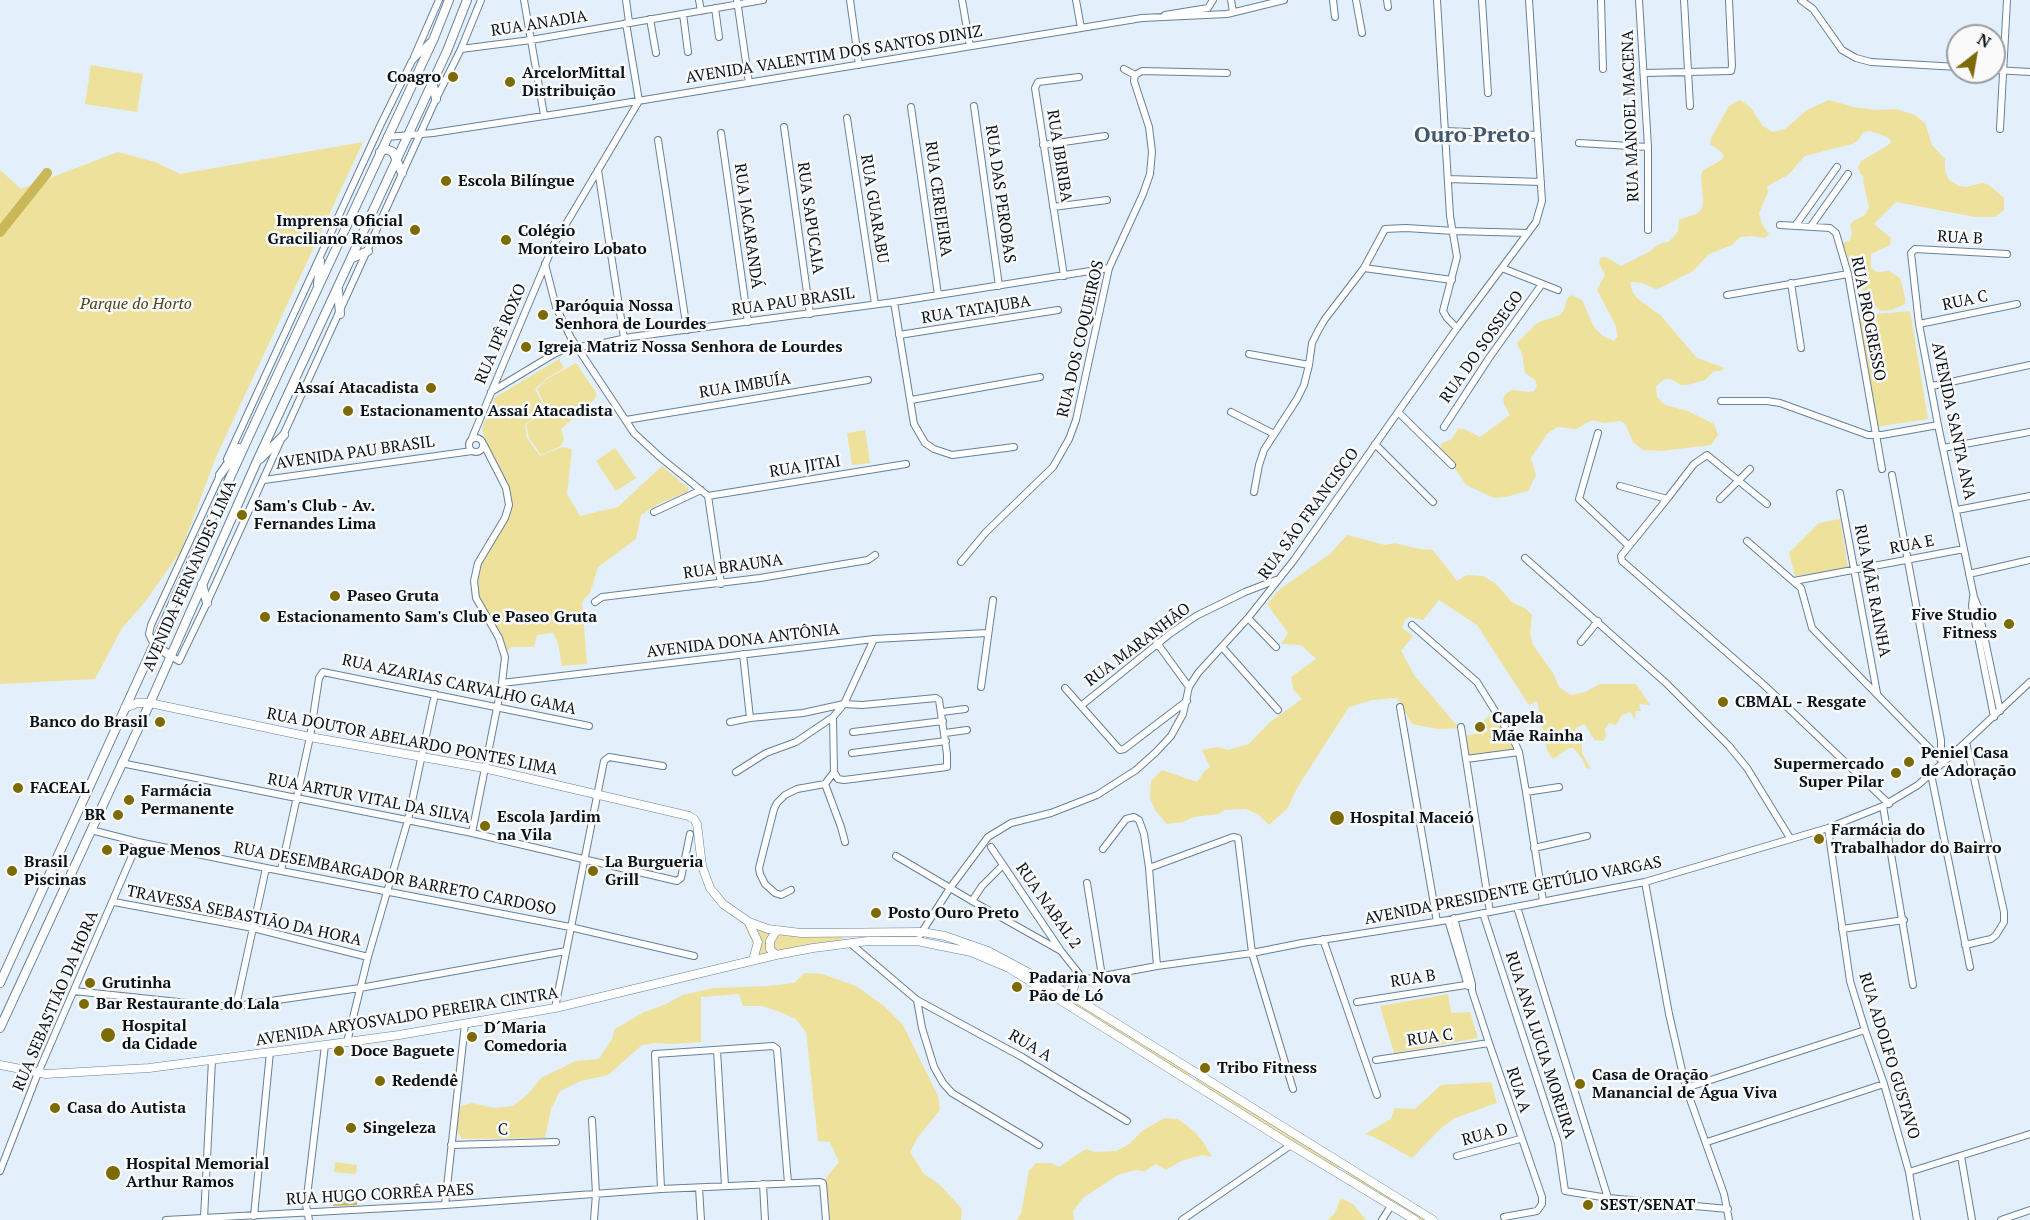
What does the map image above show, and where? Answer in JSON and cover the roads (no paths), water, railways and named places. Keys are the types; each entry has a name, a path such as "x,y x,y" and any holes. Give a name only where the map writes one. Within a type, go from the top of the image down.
{"highway":[{"name":"AVENIDA FERNANDES LIMA","path":"0,983 249,436 434,38 449,0"},
{"name":"AVENIDA FERNANDES LIMA","path":"0,1028 150,703 257,461 447,51 467,0"},
{"path":"464,9 474,0"},
{"path":"432,80 436,99"},
{"path":"380,152 389,150 397,158 402,173"},
{"path":"352,258 368,251"},
{"path":"317,292 320,261"},
{"path":"338,287 340,314"},
{"path":"257,461 284,435"},
{"path":"220,475 249,436"},
{"path":"202,584 207,603"},
{"path":"154,645 171,656"}],"main road":[{"name":"RUA DOUTOR ABELARDO PONTES LIMA","path":"125,708 137,703 150,703 310,737 484,768 694,819 699,835 702,866 710,888 723,904 749,922"},
{"path":"749,922 777,930 801,933 922,932 969,943 988,951 1074,997 1433,1220"},
{"path":"749,922 759,942 753,960"},
{"path":"776,955 770,949 770,941 777,930"},
{"name":"AVENIDA ARYOSVALDO PEREIRA CINTRA","path":"0,1065 46,1074 149,1068 325,1045 555,1008 753,960 813,948 868,941 917,941 971,952 991,959 1027,978 1291,1145 1415,1220"},
{"path":"1074,997 1073,989 1080,980"},
{"path":"1191,1082 1198,1074"},
{"path":"1340,1175 1345,1167"}],"street":[{"path":"412,61 439,0"},
{"name":"AVENIDA FERNANDES LIMA","path":"171,656 179,661 207,603 402,173 461,50 481,0"},
{"path":"524,0 544,115"},
{"path":"624,338 596,179 598,170 639,101 626,0"},
{"path":"699,0 700,11"},
{"name":"RUA ANADIA","path":"461,50 700,11 737,2 763,0"},
{"path":"850,0 859,65"},
{"path":"962,0 970,46"},
{"path":"1076,0 1081,28"},
{"path":"1160,17 1180,11 1208,8 1213,0"},
{"path":"1230,0 1233,12"},
{"name":"AVENIDA VALENTIM DOS SANTOS DINIZ","path":"387,137 420,135 639,101 1081,28 1160,17 1192,17 1233,12 1284,0"},
{"path":"1332,0 1335,17"},
{"path":"1356,0 1362,33"},
{"path":"1437,0 1448,179 1456,257 1443,311 1457,328"},
{"path":"1482,0 1488,93"},
{"name":"RUA SÃO FRANCISCO","path":"917,941 950,888 983,842 995,831 1011,823 1086,801 1136,771 1171,736 1184,714 1189,687 1203,666 1248,618 1294,560 1457,328 1528,233 1539,214 1542,201 1529,0"},
{"path":"1601,0 1603,69"},
{"name":"RUA MANOEL MACENA","path":"1639,0 1648,147 1648,230"},
{"path":"1684,0 1690,106"},
{"path":"1644,73 1731,70 1729,0"},
{"path":"1801,0 1813,9 1837,44 1856,58 1870,62 1946,66"},
{"path":"2006,24 2007,0"},
{"path":"737,2 749,83"},
{"path":"715,8 719,37"},
{"path":"682,14 688,52"},
{"path":"650,19 656,53"},
{"name":"AVENIDA FERNANDES LIMA","path":"154,645 149,634 151,625 220,475 412,61 434,38"},
{"path":"1124,69 1135,75 1142,71 1227,73"},
{"path":"2006,70 2030,72"},
{"name":"RUA DOS COQUEIROS","path":"961,562 986,532 1053,467 1076,420 1109,268 1143,194 1151,163 1149,127 1134,81 1135,75"},
{"name":"RUA IBIRIBA","path":"1064,276 1035,88 1036,84 1078,77"},
{"path":"2000,129 2003,84"},
{"name":"RUA DAS PEROBAS","path":"974,106 999,286"},
{"name":"RUA CEREJEIRA","path":"911,107 938,295"},
{"name":"RUA GUARABU","path":"847,118 875,304"},
{"name":"RUA SAPUCAIA","path":"784,127 810,314"},
{"path":"1445,131 1538,135"},
{"name":"RUA JACARANDÁ","path":"721,133 748,322"},
{"path":"1043,145 1105,136"},
{"path":"658,140 687,330"},
{"path":"1579,143 1648,147"},
{"path":"1795,226 1837,167"},
{"path":"1810,226 1848,174"},
{"name":"RUA IPÊ ROXO","path":"470,448 472,438 545,264 596,179"},
{"path":"1448,179 1540,183"},
{"path":"1053,207 1107,200"},
{"name":"RUA PROGRESSO","path":"1780,225 1834,230 1848,274 1882,469"},
{"path":"1254,492 1262,456 1297,399 1309,365 1312,343 1324,319 1364,268 1387,228 1528,233"},
{"name":"RUA B","path":"1912,251 1915,249 2007,254"},
{"name":"AVENIDA SANTA ANA","path":"1912,251 1919,324 1938,425 2000,711"},
{"path":"545,264 556,307 577,347 626,420 642,441 708,496 721,584"},
{"name":"RUA PAU BRASIL","path":"491,392 554,354 577,347 624,338 894,302 1109,268"},
{"path":"1364,268 1452,280"},
{"path":"1502,268 1558,290"},
{"path":"1727,295 1848,274"},
{"name":"RUA DO SOSSEGO","path":"1444,426 1542,284"},
{"path":"1791,284 1802,348"},
{"path":"894,302 914,424 925,443 934,449 952,455 1014,447"},
{"name":"RUA C","path":"1919,324 2017,304"},
{"name":"RUA TATAJUBA","path":"900,335 1058,310"},
{"path":"1249,354 1309,365"},
{"path":"1932,386 2030,366"},
{"path":"911,400 1040,377"},
{"name":"RUA IMBUÍA","path":"626,420 868,380"},
{"path":"1721,401 1780,403 1859,432 1876,435 1938,425"},
{"path":"1398,411 1452,465"},
{"path":"1232,412 1274,434"},
{"name":"RUA IPÊ ROXO","path":"479,422 481,445"},
{"path":"1943,448 2030,432"},
{"path":"1598,433 1579,499 1629,546"},
{"path":"472,438 481,445 494,464 507,492 508,505 505,518 478,563 474,581 476,598 503,648 505,657 502,683 472,833"},
{"path":"1376,444 1433,502"},
{"path":"470,448 481,445"},
{"name":"AVENIDA PAU BRASIL","path":"264,480 449,454 470,448"},
{"path":"1767,504 1713,458 1704,456 1694,464 1621,556 1623,561 1764,685 1886,805 1913,985"},
{"name":"RUA JITAI","path":"708,496 906,464"},
{"path":"1720,499 1750,469"},
{"path":"1892,475 1943,760"},
{"path":"1620,486 1667,499"},
{"path":"654,512 701,490"},
{"name":"RUA MÃE RAINHA","path":"1840,493 1877,694"},
{"path":"1957,510 2030,496"},
{"path":"1747,541 1794,581 1803,592 1812,628 1853,674 1877,694 1943,760"},
{"name":"RUA E","path":"1794,581 1964,549"},
{"name":"RUA BRAUNA","path":"595,602 602,597 721,584 868,560 875,555"},
{"path":"1525,558 1666,683 1730,746 1747,768 1790,838"},
{"path":"1969,574 2030,560"},
{"name":"RUA MARANHÃO","path":"1082,705 1157,644 1210,608 1278,579"},
{"name":"AVENIDA SANTA ANA","path":"1974,597 1972,606 1994,717"},
{"path":"981,687 993,600"},
{"path":"1248,618 1276,647"},
{"path":"1581,642 1598,621"},
{"path":"1412,625 1478,682 1519,752 1543,901"},
{"name":"AVENIDA DONA ANTÔNIA","path":"502,683 874,639 987,633"},
{"path":"735,772 774,749 796,742 833,717 844,704 874,639"},
{"path":"1157,644 1189,687"},
{"path":"1222,647 1278,710"},
{"path":"743,654 750,718"},
{"name":"RUA AZARIAS CARVALHO GAMA","path":"310,737 319,678 324,671 589,726"},
{"name":"AVENIDA PRESIDENTE GETÚLIO VARGAS","path":"1027,978 1047,982 1080,980 1437,922 1645,882 1828,828 1886,805 1931,774 1943,760 2030,684"},
{"path":"1065,688 1120,750 1187,701"},
{"path":"347,1042 368,957 408,820 435,694"},
{"path":"730,722 803,713 844,704 862,705 936,698 939,700 942,712 947,767 842,780 834,772 833,717"},
{"path":"1400,706 1437,922"},
{"path":"942,712 966,709"},
{"path":"853,732 943,721"},
{"name":"RUA ANA LUCIA MOREIRA","path":"1461,727 1486,912 1558,1143 1563,1188 1567,1192 1608,1198"},
{"path":"852,753 945,737 967,730"},
{"path":"281,870 310,737"},
{"path":"1965,945 1991,939 1999,932 2004,922 2002,901 1966,742"},
{"path":"1466,759 1519,752"},
{"path":"555,1008 603,764 609,757 663,766"},
{"name":"RUA ARTUR VITAL DA SILVA","path":"121,763 472,833 677,881 680,880 690,834"},
{"path":"791,890 781,895 775,893 765,884 760,874 759,868 774,809 785,795 797,789 825,784 834,772"},
{"path":"1931,774 1970,968"},
{"path":"825,784 845,842"},
{"path":"1526,792 1559,787"},
{"path":"1103,849 1126,819 1137,818 1142,824 1149,868 1157,966"},
{"name":"RUA ADOLFO GUSTAVO","path":"1828,828 1850,981 1884,1084 1909,1172 1917,1220"},
{"name":"RUA DESEMBARGADOR BARRETO CARDOSO","path":"90,830 266,868 570,927 694,956"},
{"path":"1534,848 1587,836"},
{"path":"1149,868 1236,837 1238,839 1252,953 1293,1089"},
{"name":"RUA SEBASTIÃO DA HORA","path":"0,1172 38,1073 114,902 138,842"},
{"name":"RUA NABAL 2","path":"991,847 1080,980"},
{"path":"897,856 1061,951"},
{"path":"972,901 982,886 1003,865"},
{"path":"236,1006 266,868"},
{"path":"1645,882 1669,1014 1686,1088 1707,1142 1730,1220"},
{"path":"1088,883 1102,976"},
{"name":"TRAVESSA SEBASTIÃO DA HORA","path":"114,902 253,928 368,957"},
{"path":"1517,907 1608,1198 1728,1209"},
{"name":"RUA A","path":"1451,919 1488,1043 1520,1140 1542,1197 1542,1204 1537,1211 1504,1217"},
{"path":"1842,929 1904,920"},
{"path":"1323,939 1377,1095"},
{"path":"866,956 868,941"},
{"name":"RUA A","path":"850,943 917,1000 1022,1057 1127,1121"},
{"path":"74,990 216,1006 236,1006 360,988 566,951"},
{"name":"RUA B","path":"1357,1002 1470,986"},
{"path":"917,1000 922,1028 934,1067 943,1083 952,1093 1039,1145"},
{"path":"445,1205 465,1024"},
{"path":"1686,1088 1865,1030"},
{"name":"RUA C","path":"1376,1060 1488,1043"},
{"path":"309,1220 306,1205 325,1045"},
{"path":"661,1189 655,1054 775,1047 777,1049 788,1183"},
{"path":"717,1050 725,1186"},
{"path":"254,1216 270,1052"},
{"path":"204,1218 212,1060"},
{"path":"1707,1142 1884,1084"},
{"path":"592,1120 596,1194 594,1220"},
{"path":"1909,1172 2030,1134"},
{"name":"RUA D","path":"1457,1156 1520,1140"},
{"name":"C","path":"451,1145 556,1142"},
{"path":"1182,1220 1291,1145"},
{"path":"1961,1156 1972,1220"},
{"name":"RUA HUGO CORRÊA PAES","path":"166,1220 241,1218 661,1189 822,1182 826,1220"},
{"path":"763,1185 765,1220"},
{"path":"699,1188 701,1220"},
{"path":"1382,1220 1391,1206"},
{"path":"2001,1220 2030,1210"}],"waterway":[{"path":"0,232 47,173"}],"place":[{"name":"Coagro","path":"453,77"},
{"name":"ArcelorMittal Distribuição","path":"510,82"},
{"name":"Escola Bilíngue","path":"446,181"},
{"name":"Imprensa Oficial Graciliano Ramos","path":"415,230"},
{"name":"Colégio Monteiro Lobato","path":"506,240"},
{"name":"Paróquia Nossa Senhora de Lourdes","path":"543,315"},
{"name":"Igreja Matriz Nossa Senhora de Lourdes","path":"526,347"},
{"name":"Assaí Atacadista","path":"431,388"},
{"name":"Estacionamento Assaí Atacadista","path":"348,411"},
{"name":"Sam's Club - Av. Fernandes Lima","path":"242,515"},
{"name":"Paseo Gruta","path":"335,596"},
{"name":"Estacionamento Sam's Club e Paseo Gruta","path":"265,617"},
{"name":"Five Studio Fitness","path":"2009,624"},
{"name":"CBMAL - Resgate","path":"1723,702"},
{"name":"Banco do Brasil","path":"160,722"},
{"name":"Capela Mãe Rainha","path":"1480,727"},
{"name":"Peniel Casa de Adoração","path":"1909,762"},
{"name":"Supermercado Super Pilar","path":"1896,773"},
{"name":"FACEAL","path":"18,788"},
{"name":"Farmácia Permanente","path":"129,800"},
{"name":"BR","path":"118,815"},
{"name":"Hospital Maceió","path":"1337,818"},
{"name":"Escola Jardim na Vila","path":"485,826"},
{"name":"Farmácia do Trabalhador do Bairro","path":"1819,839"},
{"name":"Pague Menos","path":"107,850"},
{"name":"Brasil Piscinas","path":"12,871"},
{"name":"La Burgueria Grill","path":"593,871"},
{"name":"Posto Ouro Preto","path":"876,913"},
{"name":"Grutinha","path":"90,983"},
{"name":"Padaria Nova Pão de Ló","path":"1017,987"},
{"name":"Bar Restaurante do Lala","path":"84,1004"},
{"name":"Hospital da Cidade","path":"108,1035"},
{"name":"D´Maria Comedoria","path":"472,1037"},
{"name":"Doce Baguete","path":"339,1051"},
{"name":"Tribo Fitness","path":"1205,1068"},
{"name":"Redendê","path":"380,1081"},
{"name":"Casa de Oração Manancial de Água Viva","path":"1580,1084"},
{"name":"Casa do Autista","path":"55,1108"},
{"name":"Singeleza","path":"351,1128"},
{"name":"Hospital Memorial Arthur Ramos","path":"113,1173"},
{"name":"SEST/SENAT","path":"1588,1205"}],"district":[{"name":"Ouro Preto","path":"1472,136"}],"park label":[{"name":"Parque do Horto","path":"136,304"}]}
